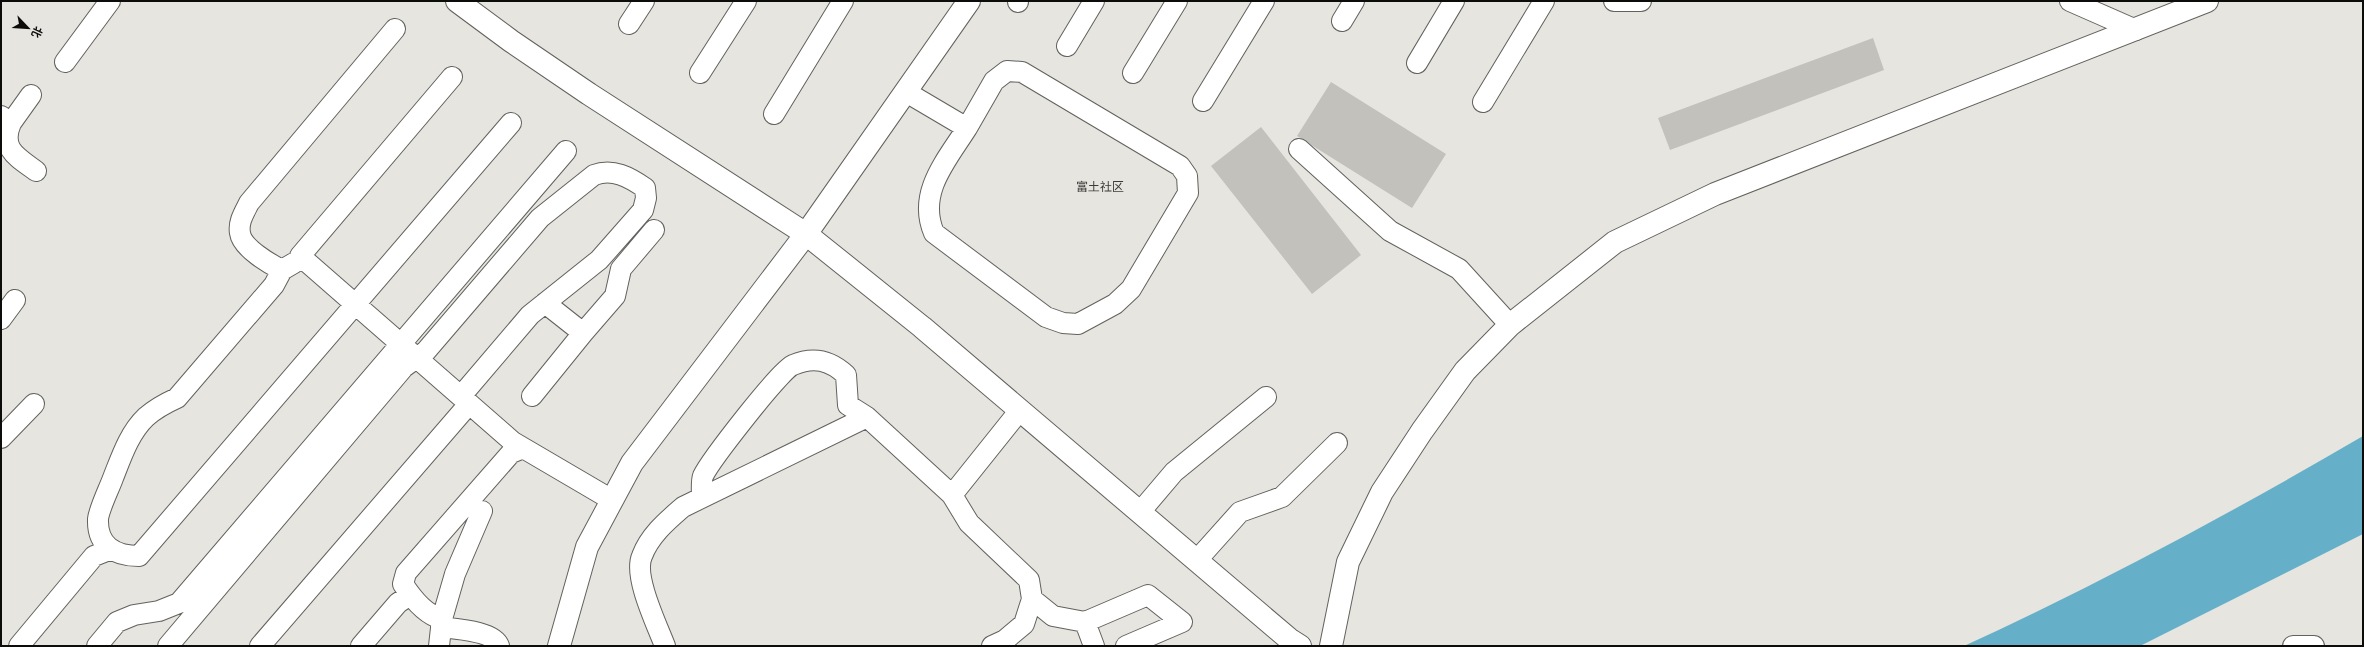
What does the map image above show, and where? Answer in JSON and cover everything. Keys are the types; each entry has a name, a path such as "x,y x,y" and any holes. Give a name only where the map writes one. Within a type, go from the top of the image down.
{"main road":[{"path":"457,1 511,41 589,94 806,234 922,327 1289,639 1300,646"},
{"path":"559,646 587,547 632,463 806,234 969,1"},
{"path":"1331,646 1348,562 1382,492 1465,371 1510,325 1615,242 1715,194 2207,1"}],"street":[{"path":"65,62 110,1"},
{"path":"629,24 644,1"},
{"path":"700,73 746,1"},
{"path":"774,114 843,1"},
{"path":"1067,46 1094,1"},
{"path":"1133,73 1178,1"},
{"path":"1203,101 1264,1"},
{"path":"1342,21 1354,1"},
{"path":"1417,63 1454,1"},
{"path":"1483,102 1544,1"},
{"path":"1614,1 1641,1"},
{"path":"2070,1 2136,30"},
{"path":"282,270 269,264 248,247 240,234 240,218 249,203 394,29"},
{"path":"1007,72 1022,72 1180,166 1187,176 1188,193 1131,289 1115,304 1078,324 1063,323 1046,317 934,233 928,220 928,199 936,177 966,128 994,81 1007,72"},
{"path":"452,77 300,256 292,265 282,270 274,285 177,398 145,418 125,447 98,518 102,539 110,550 123,556 139,556 511,123"},
{"path":"906,92 966,128"},
{"path":"30,95 6,120 6,134 7,144 14,155 36,170"},
{"path":"1299,149 1390,231 1459,269 1510,325"},
{"path":"97,646 117,622 134,615 159,611 179,603 566,151"},
{"path":"168,646 404,367 426,351 540,218 594,175 603,172 616,172 645,188 646,198 643,210 599,260 530,315 465,400 260,646"},
{"path":"532,396 615,296 621,269 654,230"},
{"path":"300,256 513,442 612,500"},
{"path":"1,318 15,300"},
{"path":"545,303 583,334"},
{"path":"702,497 703,477 770,385 792,365 817,360 834,364 846,374 848,405 867,417 952,495 969,523 1029,580 1032,599 1024,624 1005,640 992,646"},
{"path":"1140,512 1174,472 1266,397"},
{"path":"1,438 34,404"},
{"path":"952,495 1020,410"},
{"path":"665,646 641,584 641,557 661,526 683,507 867,417"},
{"path":"1197,560 1240,512 1282,497 1337,443"},
{"path":"441,631 435,617 410,595 404,584 406,573 512,452 523,448"},
{"path":"441,631 455,574 482,512"},
{"path":"19,646 94,556 110,550"},
{"path":"361,646 398,603 410,595"},
{"path":"1032,599 1052,616 1085,622 1148,595 1182,622 1126,646"},
{"path":"1085,622 1094,646"},
{"path":"441,631 490,636 499,646"},
{"path":"2293,646 2314,646"}],"water":[{"path":"2363,436 2363,534 2140,646 1964,646 2066,597 2166,546"}],"building":[{"path":"1873,38 1884,70 1670,150 1658,118"},
{"path":"1331,82 1446,154 1412,208 1297,136"},
{"path":"1261,127 1361,255 1312,294 1211,166"}],"district":[{"name":"富土社区","path":"1100,187"}]}
